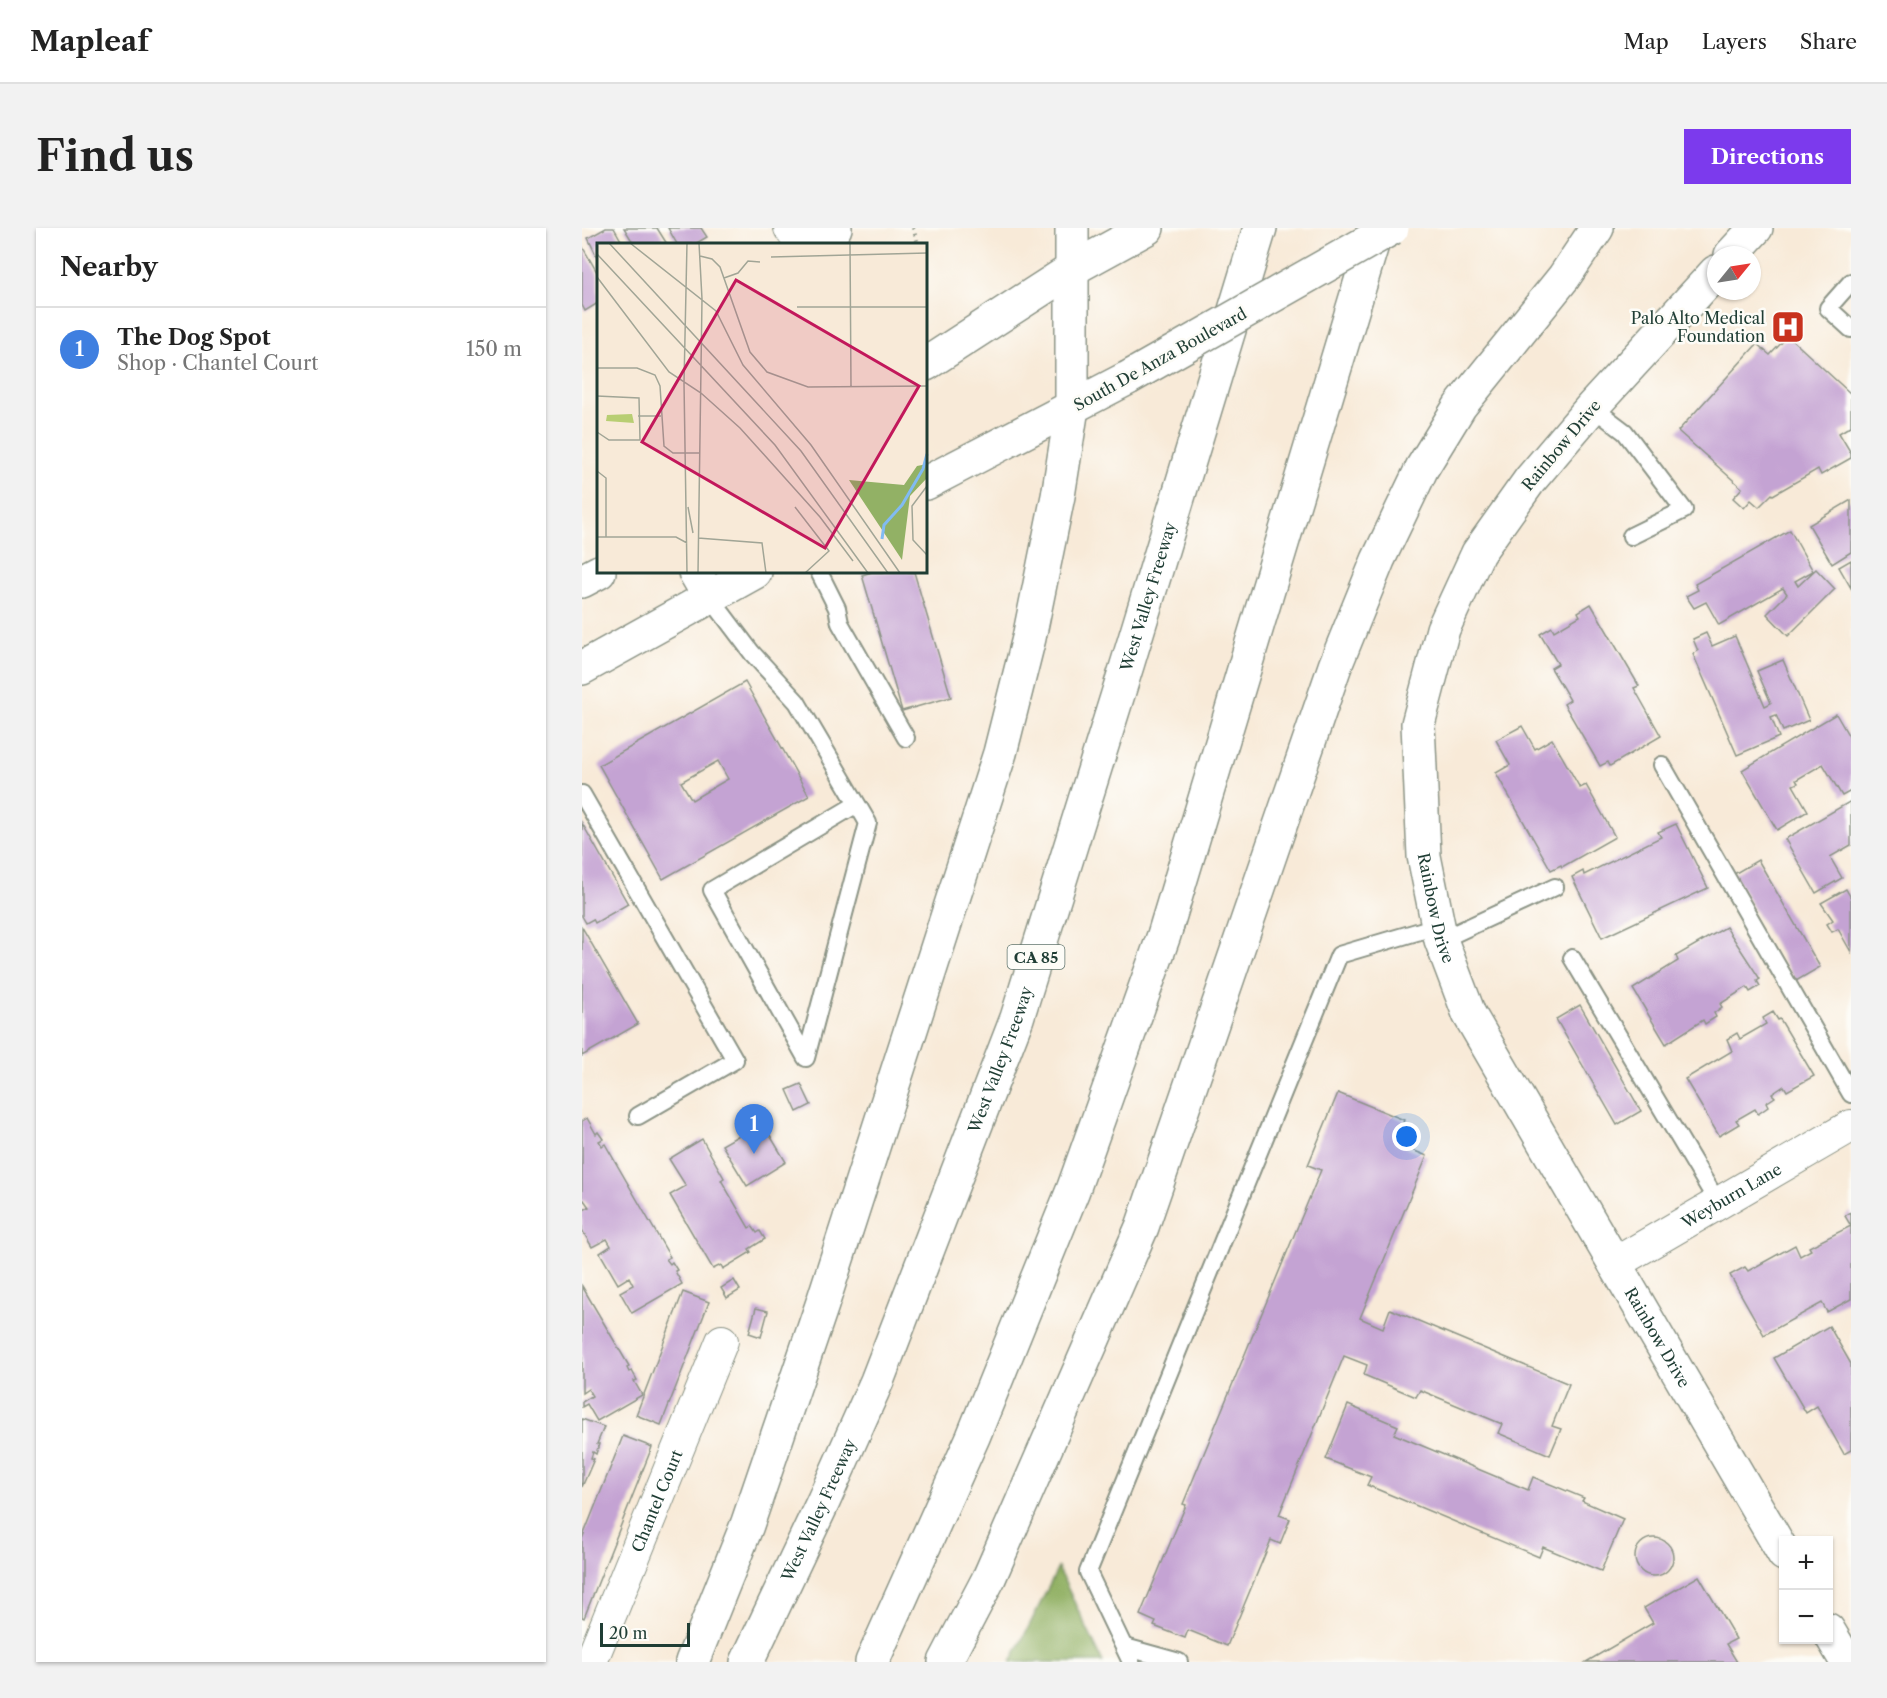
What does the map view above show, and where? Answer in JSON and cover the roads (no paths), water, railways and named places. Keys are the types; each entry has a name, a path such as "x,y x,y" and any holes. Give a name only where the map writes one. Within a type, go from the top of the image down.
{"main road":[{"path":"811,243 835,228"},
{"path":"692,1662 747,1525 1000,753 1029,638 1058,496 1072,408 1074,268 1072,228"},
{"path":"927,363 1074,268 1147,228"},
{"name":"West Valley Freeway","path":"747,1662 818,1513 877,1381 1017,1018 1260,228"},
{"path":"872,1662 973,1437 1055,1233 1164,935 1377,228"},
{"name":"South De Anza Boulevard","path":"927,482 1128,378 1392,228"},
{"path":"945,1662 989,1578 1142,1227 1335,666 1378,560 1422,468 1460,406 1564,277 1597,228"},
{"path":"1739,246 1756,228"},
{"name":"Rainbow Drive","path":"1707,282 1592,407 1530,480 1478,553 1443,628 1418,724 1424,856 1439,933 1469,1014 1779,1545"},
{"path":"582,581 597,573"},
{"path":"582,668 702,584 751,573"},
{"path":"1833,1638 1847,1662"}],"street":[{"path":"790,228 799,243"},
{"name":"Weyburn Lane","path":"1614,1264 1851,1126"},
{"name":"Chantel Court","path":"591,1662 722,1341"}],"lane":[{"path":"1851,282 1828,308 1851,328"},
{"path":"1592,407 1624,432 1684,510 1631,536"},
{"path":"820,573 837,608 840,623 906,738"},
{"path":"702,584 752,653 797,702 857,804 868,823 806,1058 712,890 857,804"},
{"path":"1662,765 1851,1095"},
{"path":"582,794 735,1060 638,1116"},
{"path":"1179,1662 1128,1654 1088,1572 1339,955 1439,933 1555,887"},
{"path":"1572,958 1718,1203"}],"place":[{"name":"Palo Alto Medical Foundation","path":"1788,327"},
{"name":"The Dog Spot","path":"754,1154"}]}
